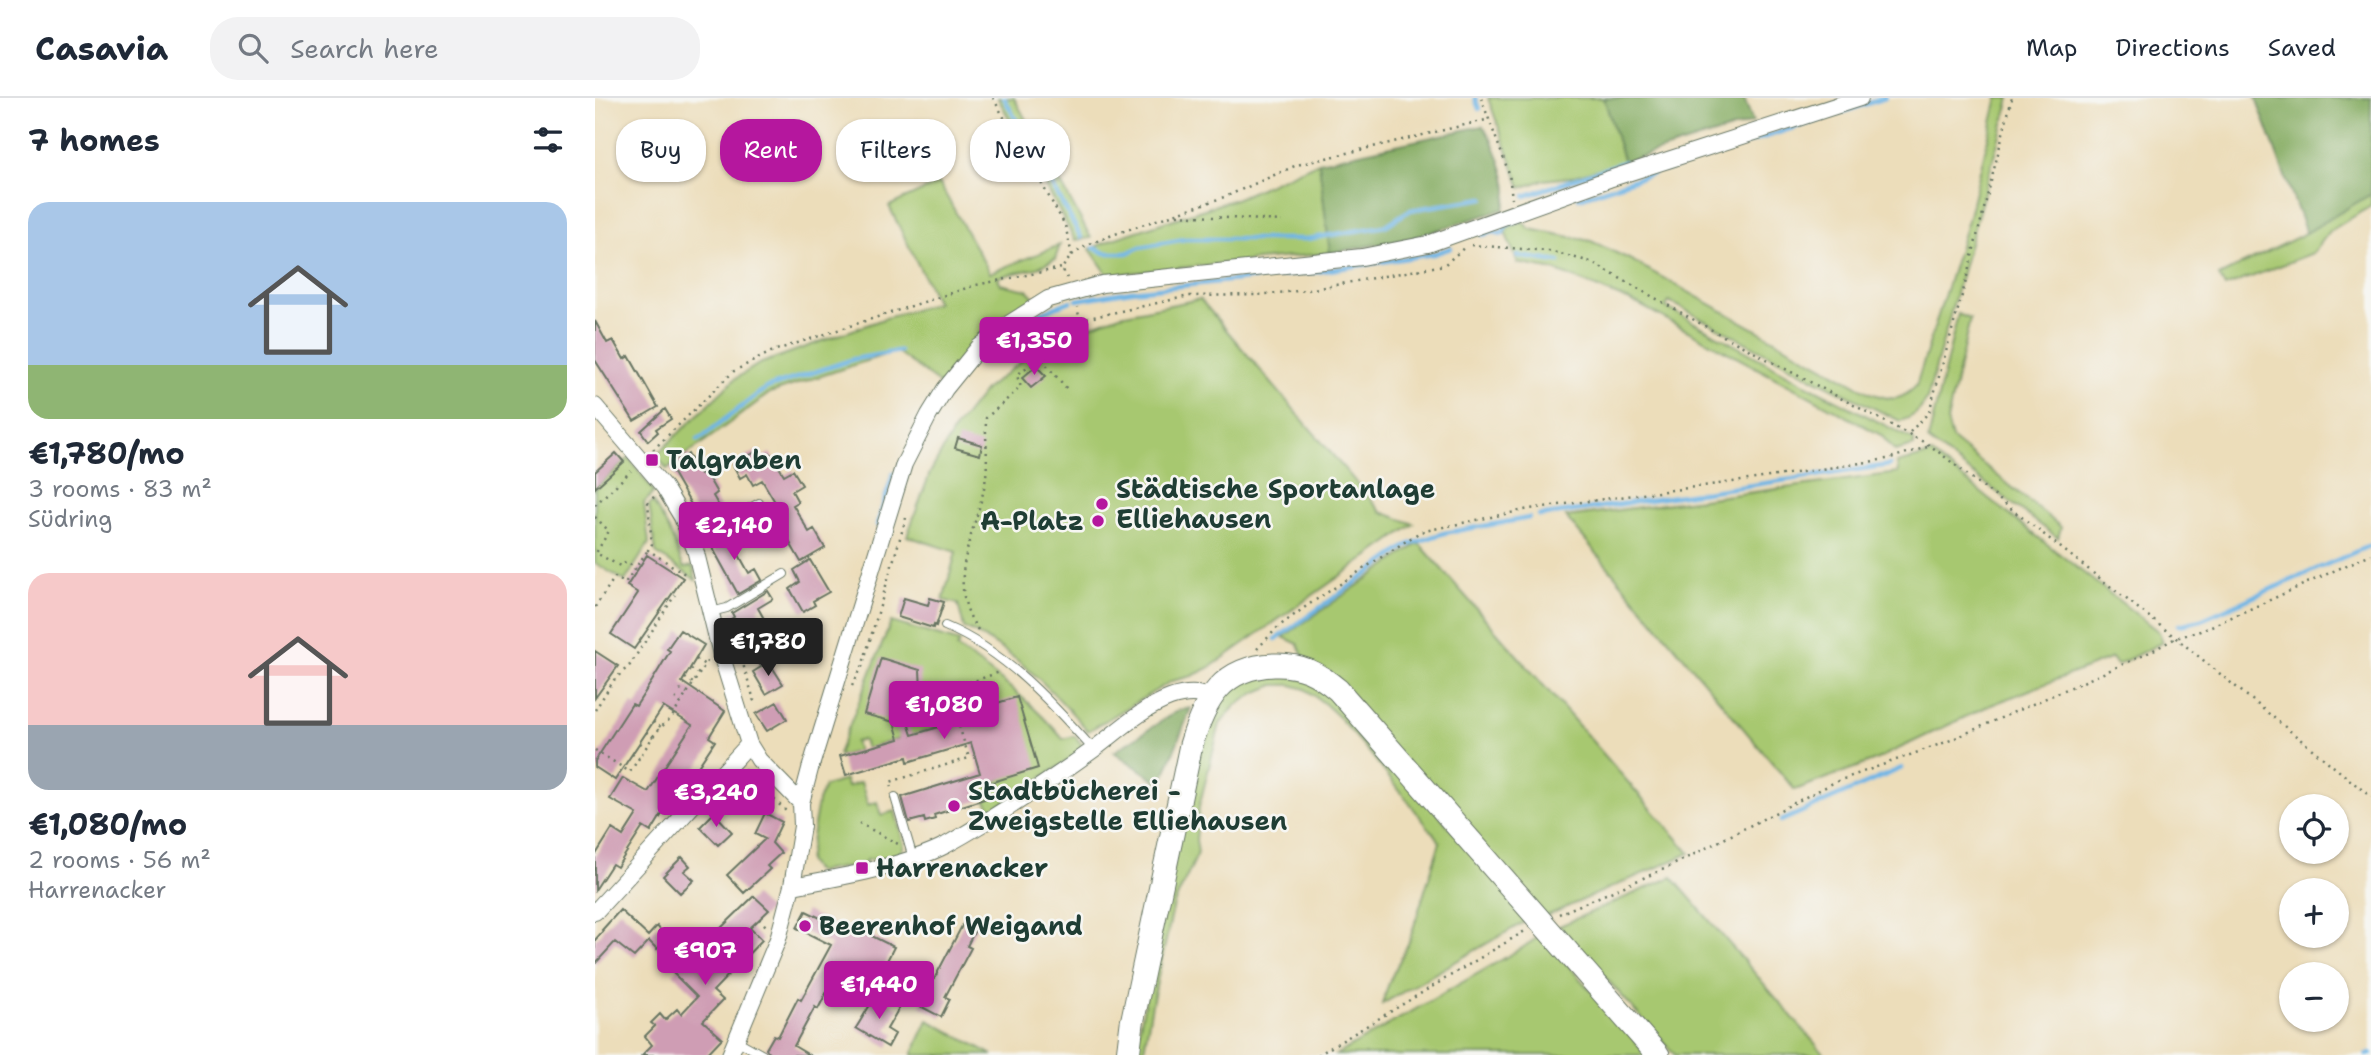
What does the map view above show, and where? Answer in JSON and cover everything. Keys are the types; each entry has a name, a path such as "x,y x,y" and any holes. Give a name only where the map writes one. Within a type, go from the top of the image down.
{"street":[{"path":"733,1048 778,939 792,887 802,826 801,803 810,769 904,464 945,389 979,347 1029,310 1048,299 1073,290 1102,284 1362,257 1408,249 1461,233 1609,179 1860,98"},
{"path":"595,406 664,487 682,517 692,541 721,654 749,744 759,760 801,803"},
{"path":"1128,1055 1132,1023 1191,745 1200,718 1211,698 1229,678 1257,666 1282,665 1302,667 1318,673 1338,690 1658,1055"},
{"path":"792,887 913,858 945,845 1047,782 1149,709 1170,698 1188,693 1203,694 1211,698"},
{"path":"595,912 749,744"}],"lane":[{"path":"692,541 759,503"},
{"path":"711,612 727,608 784,574"},
{"path":"945,626 976,643 1011,668 1053,705 1093,750"},
{"path":"895,797 913,858"},
{"path":"733,1048 763,1055"}],"path":[{"path":"993,98 1065,225 1072,255"},
{"path":"1481,98 1509,173 1514,213"},
{"path":"1910,432 1929,412 1964,288 2012,98"},
{"path":"595,505 734,371 773,351 963,288 1062,268 1072,255 1087,245 1227,196 1297,164 1490,120"},
{"path":"1173,214 1282,221"},
{"path":"1077,339 1069,326 1079,318 1189,296 1255,295 1308,290 1444,265 1468,245 1549,251 1591,262 1712,330 1910,432 1931,446 2176,638 2371,797"},
{"path":"1062,268 1073,290"},
{"path":"976,643 978,632 965,607 962,574 986,474 986,418 1021,387 1017,376 1019,373 1042,360 1073,334"},
{"path":"1042,360 1068,390"},
{"path":"1257,666 1257,647 1278,627 1420,532 1529,509 1887,459 1931,446"},
{"path":"595,607 615,577 625,583 652,544 648,503 664,487"},
{"path":"595,517 609,531 596,553 620,566 627,562 636,569"},
{"path":"851,689 862,667 907,518"},
{"path":"648,550 705,587"},
{"path":"1318,1055 1542,921 1669,867 1835,782 1946,742 2176,638 2200,631 2259,606 2371,554"},
{"path":"595,710 614,680 630,665 675,595"},
{"path":"595,750 630,772 653,737 672,717 709,659 721,654"},
{"path":"695,659 705,665"},
{"path":"895,797 890,782 969,758 957,719 941,724 936,702 939,693 1011,668"},
{"path":"691,669 699,674"},
{"path":"685,678 693,683"},
{"path":"680,689 687,694"},
{"path":"674,698 681,702"},
{"path":"653,722 661,727"},
{"path":"646,732 653,737"},
{"path":"639,743 646,747"},
{"path":"632,754 639,758"},
{"path":"734,761 802,826"},
{"path":"859,823 903,847 913,858"}],"green space":[{"path":"998,98 1014,98 1026,119 1009,119"},
{"path":"1488,98 1604,98 1624,162 1571,177 1543,180 1521,188"},
{"path":"1604,98 1744,98 1753,122 1624,162"},
{"path":"1998,98 2010,98 1927,399 1913,415 1900,421 1808,376 1669,301 1666,307 1805,384 1914,440 1914,446 1895,451 1881,435 1640,305 1554,270 1518,263 1505,232 1523,222 1530,229 1591,241 1629,259 1870,393 1900,398 1916,386 1968,220"},
{"path":"2256,98 2371,98 2371,194 2306,233"},
{"path":"1482,126 1494,147 1504,176 1507,191 1504,209 1412,238 1330,253 1319,162"},
{"path":"1319,162 1330,253 1108,275 1090,249 1238,198"},
{"path":"1044,182 1060,182 1091,238 1075,240"},
{"path":"939,183 990,273 1060,245 1055,259 1037,268 998,277 1000,284 1027,290 1035,298 975,346 941,385 896,351 770,393 667,469 656,455 735,379 759,364 886,318 937,303 889,206"},
{"path":"2371,194 2371,206 2330,231 2313,253 2225,287 2219,276 2306,233"},
{"name":"Städtische Sportanlage Elliehausen","path":"1200,299 1381,512 1414,524 1209,668 1172,681 1088,731 1032,672 1000,647 964,628 958,604 943,600 956,552 907,536 930,473 955,428 986,389 1040,347 1057,338 1120,315"},
{"path":"1958,314 1970,319 1947,421 1952,439 2061,527 2058,538 1928,440"},
{"path":"1932,454 2159,632 2163,642 2117,665 2112,658 1986,707 1873,761 1795,790 1566,517 1898,473 1897,463"},
{"path":"629,458 654,492 644,503 649,543 625,581 595,563 595,488"},
{"path":"653,502 669,530 684,568 693,566 696,580 656,553 649,505"},
{"path":"1419,543 1690,853 1544,917 1305,661 1298,644 1283,637"},
{"path":"891,622 960,642 957,648 1013,690 1063,739 1075,736 1082,745 1078,754 992,810 986,801 983,785 1001,779 980,708 967,712 962,696 942,702 934,699 931,709 935,728 866,749 863,740 855,742 858,751 840,756 838,754"},
{"path":"1265,671 1320,683 1531,918 1382,1004 1390,980 1409,942 1440,842 1337,715 1305,689 1291,685 1274,685 1235,706 1220,724 1199,807 1196,840 1198,853 1174,904 1143,1055 1134,1055 1198,742 1226,690"},
{"path":"1191,708 1161,784 1114,752 1177,711"},
{"path":"845,780 847,787 861,782 868,805 877,802 881,815 895,811 904,845 900,855 818,872 808,861 818,801 825,786"},
{"path":"1672,877 1825,1055 1675,1055 1559,926"},
{"path":"1541,935 1648,1055 1336,1055 1522,948"},
{"path":"928,1020 993,1055 912,1055"}],"building":[{"path":"595,321 607,343 613,340 624,359 629,356 658,407 634,421 595,360"},
{"path":"1036,366 1046,376 1031,388 1022,378"},
{"path":"665,409 671,419 656,429 658,432 648,441 641,431"},
{"path":"958,438 982,445 980,455 955,448"},
{"path":"757,451 761,458 770,453 784,475 793,470 802,485 792,491 798,502 793,505 809,532 814,529 825,548 801,562 790,543 787,545 775,522 784,517 762,480 753,485 747,474 740,478 733,465"},
{"path":"616,453 624,462 595,488 595,472"},
{"path":"688,454 700,474 705,472 717,493 713,496 724,515 704,527 670,468"},
{"path":"731,526 734,531 728,535 749,573 756,569 762,580 738,594 711,545 714,543 711,538"},
{"path":"647,555 683,578 634,649 611,634 638,593 627,586"},
{"path":"810,560 829,592 813,601 815,605 803,612 790,589 800,582 794,570"},
{"path":"768,591 773,599 758,608 768,626 765,628 781,653 760,665 731,619 734,617 732,613"},
{"path":"904,598 928,605 930,598 944,602 936,626 933,628 898,617"},
{"path":"680,630 704,645 682,682 725,711 709,737 715,741 678,797 670,801 651,832 643,827 617,867 612,864 595,890 595,856 612,829 623,836 637,814 610,799 623,778 648,792 692,725 663,707 615,780 595,767 595,761 632,704 636,706"},
{"path":"595,651 618,666 595,698"},
{"path":"881,658 920,670 922,709 906,716 912,735 949,724 942,702 962,696 967,712 1017,697 1038,768 983,785 987,798 934,815 935,819 925,822 924,818 909,822 902,797 980,773 971,743 908,762 907,757 846,775 840,756 899,739 894,722 864,714"},
{"path":"769,662 783,684 766,694 753,672"},
{"path":"777,702 787,719 767,731 756,714"},
{"path":"714,813 732,832 718,845 700,827"},
{"path":"765,813 782,822 772,843 781,853 767,866 770,869 744,893 727,875 765,839 755,834"},
{"path":"682,857 690,866 684,871 694,880 680,893 663,876"},
{"path":"754,896 769,910 750,928 762,940 713,991 723,1000 703,1021 722,1038 706,1055 642,1055 652,1045 645,1036 655,1026 651,1023 660,1014 665,1020 677,1009 681,1014 697,997 673,973 682,963 677,959 685,950 689,954 701,942 713,954 730,937 721,928"},
{"path":"620,910 648,936 657,926 668,939 657,949 649,941 634,957 615,942 595,964 595,940"},
{"path":"806,911 851,933 854,927 894,947 871,992 836,974 794,1046 809,1055 771,1055 766,1049 774,1035 778,1037 798,998 801,1000 831,945 797,928"},
{"path":"965,920 977,926 967,946 971,948 945,997 950,999 941,1017 920,1006"},
{"path":"876,995 899,1008 887,1029 895,1034 888,1047 856,1028"}],"waterway":[{"path":"1004,98 1081,237"},
{"path":"1475,98 1479,109"},
{"path":"1664,170 1885,98"},
{"path":"1525,196 1624,162"},
{"path":"1579,198 1654,173"},
{"path":"1094,248 1105,253 1127,253 1140,247 1185,239 1307,239 1385,226 1410,210 1484,198"},
{"path":"1482,235 1494,232 1502,234 1507,225 1521,218"},
{"path":"1077,300 1131,291 1316,272 1433,254 1451,248"},
{"path":"1518,256 1559,262"},
{"path":"1040,313 1071,301"},
{"path":"976,362 1004,338"},
{"path":"698,440 766,388 854,359 900,351"},
{"path":"1539,516 1890,465"},
{"path":"877,525 893,474"},
{"path":"1276,639 1408,545 1444,533 1529,518"},
{"path":"2179,625 2201,620 2371,545"},
{"path":"1781,821 1902,768"},
{"path":"2367,1055 2371,1053"}],"place":[{"name":"Talgraben","path":"652,460"},
{"name":"Städtische Sportanlage Elliehausen","path":"1102,504"},
{"name":"A-Platz","path":"1098,521"},
{"name":"Stadtbücherei - Zweigstelle Elliehausen","path":"954,806"},
{"name":"Harrenacker","path":"862,868"},
{"name":"Beerenhof Weigand","path":"805,926"}]}
